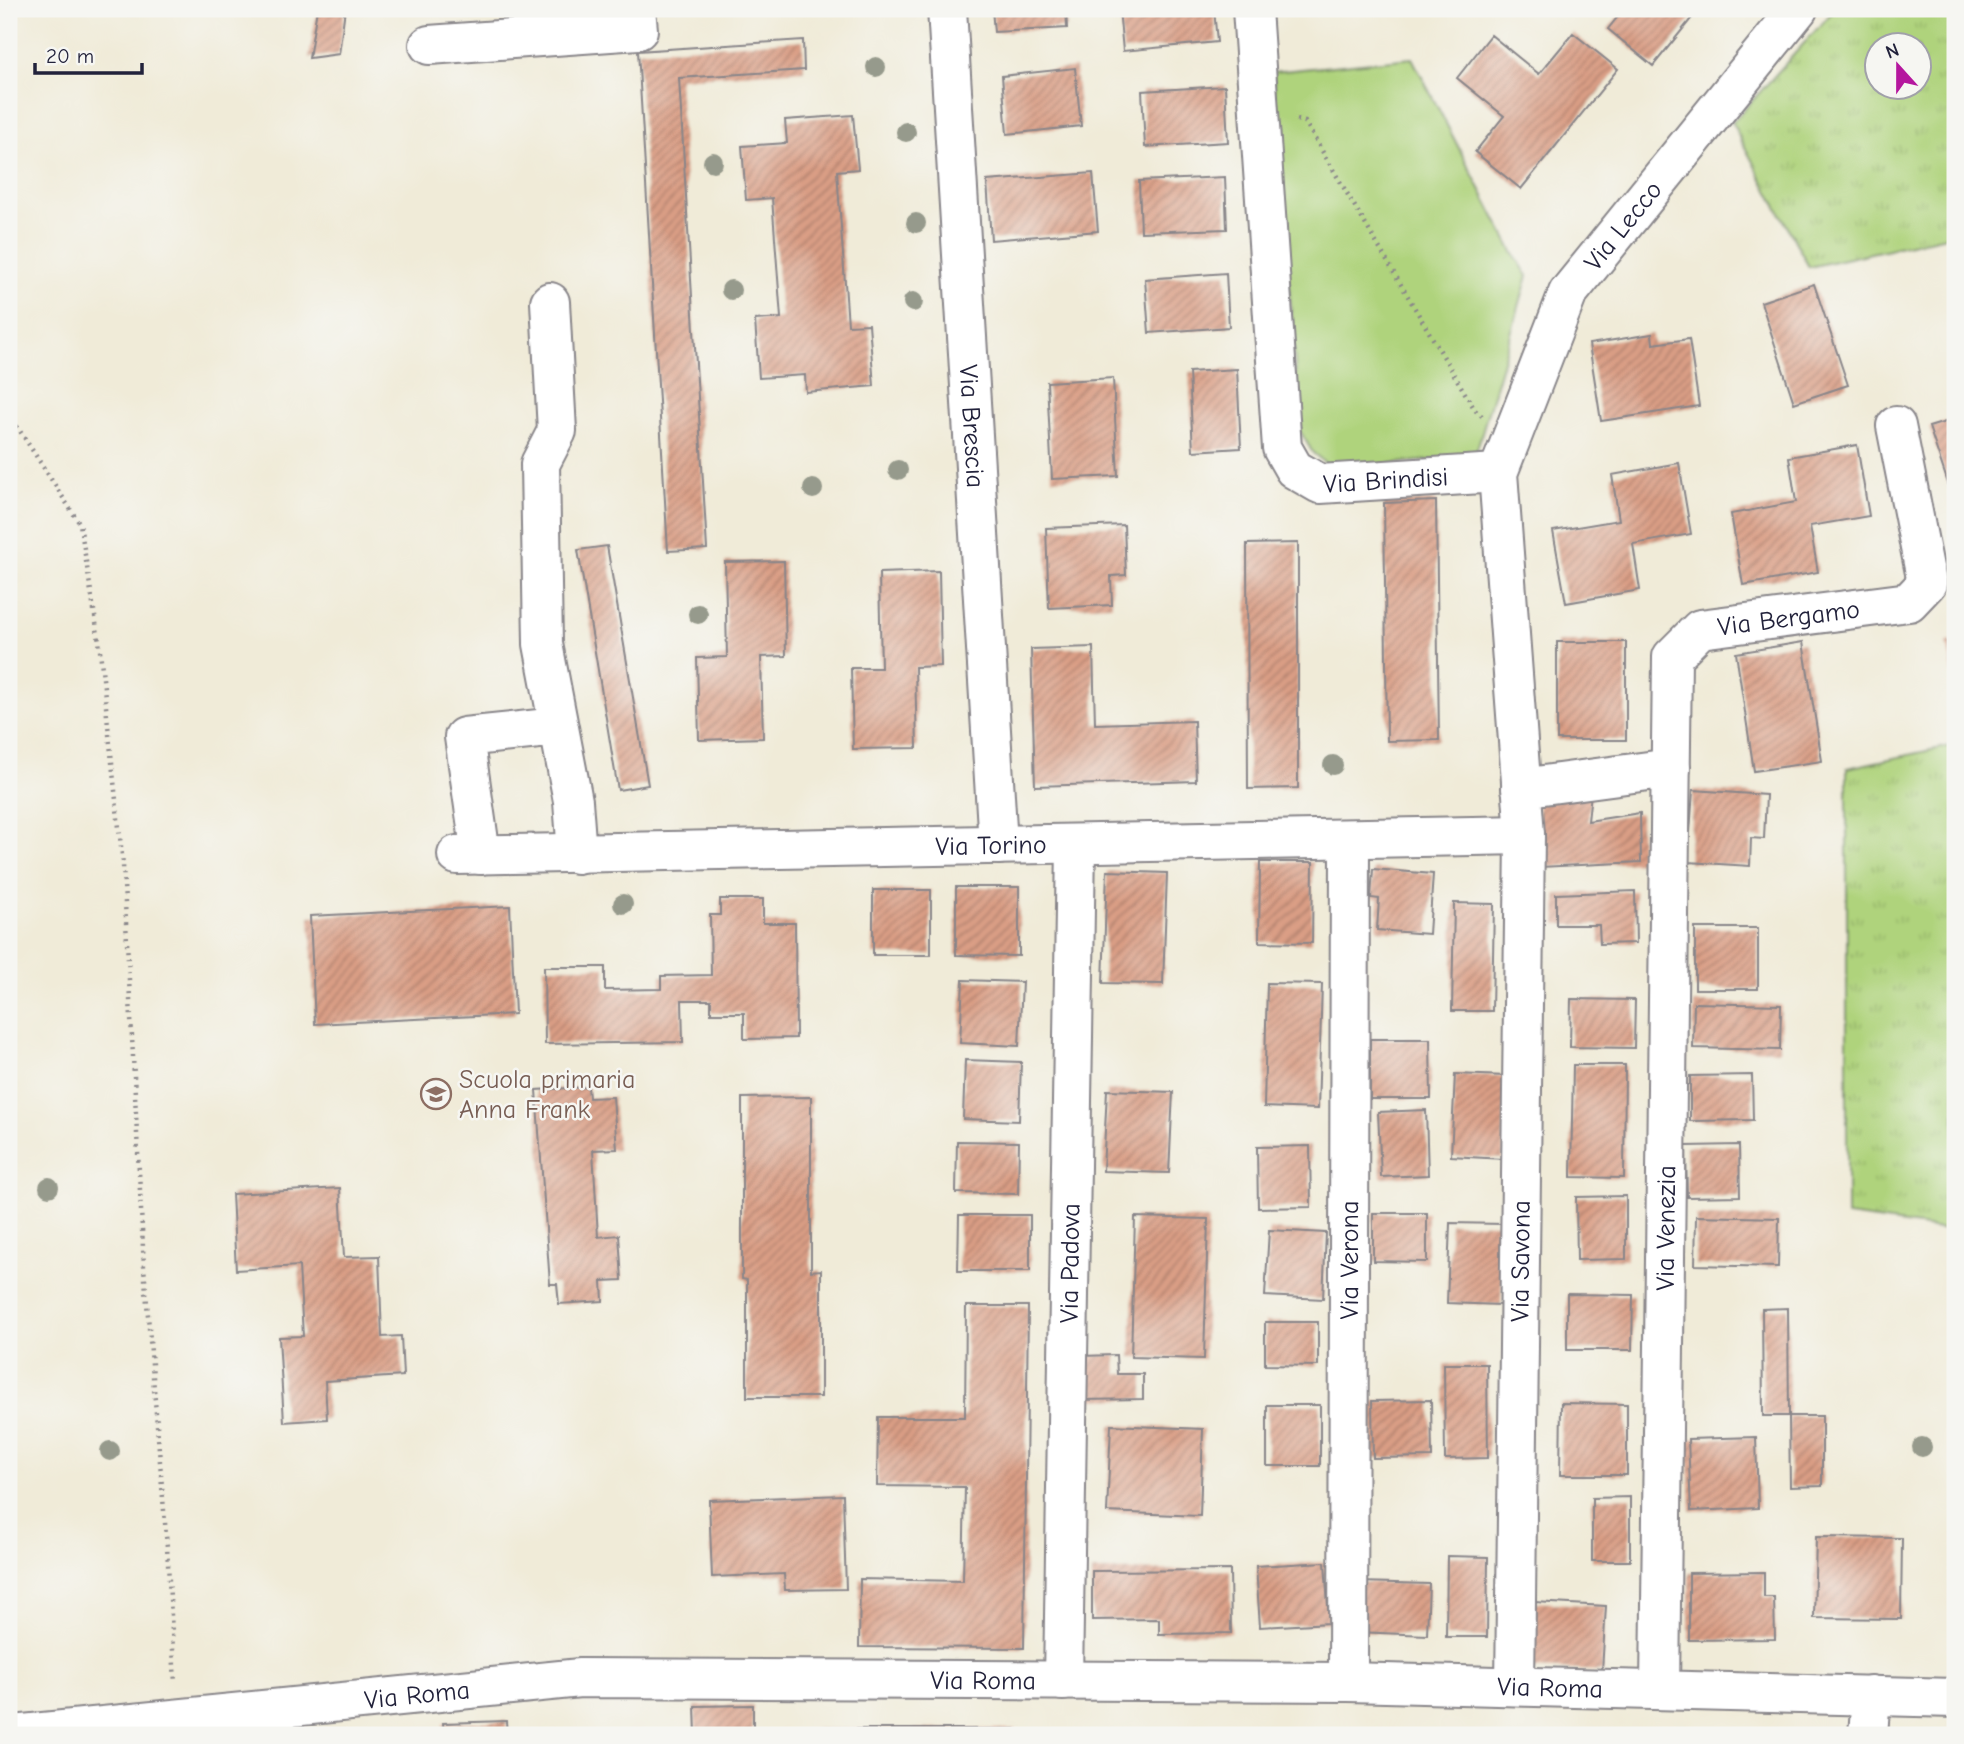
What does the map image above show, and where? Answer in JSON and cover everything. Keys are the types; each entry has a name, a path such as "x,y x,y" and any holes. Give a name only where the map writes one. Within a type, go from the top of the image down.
{"street":[{"path":"429,46 638,30 636,9"},
{"name":"Via Brescia","path":"947,9 998,845"},
{"name":"Via Brindisi","path":"1252,9 1282,448 1294,469 1320,484 1505,456"},
{"name":"Via Lecco","path":"1505,456 1568,293 1798,9"},
{"path":"550,302 557,431 540,464 542,631 573,801 577,855"},
{"name":"Via Bergamo","path":"1671,768 1672,657 1700,629 1909,601 1927,583 1895,426"},
{"path":"1505,456 1525,835"},
{"name":"Via Torino","path":"558,727 464,737 469,855 1525,835"},
{"path":"1521,788 1671,768"},
{"name":"Via Venezia","path":"1660,1690 1671,768"},
{"name":"Via Savona","path":"1515,1686 1525,835"},
{"name":"Via Verona","path":"1348,1682 1350,839"},
{"name":"Via Padova","path":"1063,1681 1076,844"},
{"name":"Via Roma","path":"13,1735 580,1678 1348,1682 1955,1698"},
{"path":"1868,1735 1871,1695"}],"path":[{"path":"1259,109 1305,122 1475,410 1505,456"},
{"path":"9,414 80,524 99,641 123,865 144,1267 167,1547 177,1719"}],"green space":[{"path":"1835,9 1955,9 1955,234 1809,267 1732,123"},
{"path":"1412,58 1528,276 1475,456 1333,469 1313,453 1300,431 1273,72"},
{"path":"1955,745 1955,1231 1847,1216 1847,768"}],"building":[{"path":"317,9 345,9 339,54 309,58"},
{"path":"992,9 1066,9 1067,28 994,32"},
{"path":"1119,9 1214,9 1217,42 1123,51"},
{"path":"1624,9 1699,9 1653,66 1608,29"},
{"path":"1573,33 1618,69 1521,189 1475,152 1504,116 1457,78 1491,35 1539,74"},
{"path":"803,40 804,70 679,78 707,549 668,551 638,51"},
{"path":"1075,68 1081,126 1007,134 1002,76"},
{"path":"1225,86 1228,142 1145,147 1142,91"},
{"path":"853,115 858,169 837,171 848,325 869,324 874,386 806,392 805,375 759,378 755,320 781,318 772,198 746,200 742,146 787,143 785,120"},
{"path":"1093,173 1098,231 991,240 987,181"},
{"path":"1225,177 1227,229 1141,232 1139,181"},
{"path":"1226,273 1229,327 1149,333 1145,279"},
{"path":"1814,284 1848,385 1794,403 1761,302"},
{"path":"1652,334 1653,344 1689,339 1699,406 1601,421 1589,344"},
{"path":"1237,369 1241,448 1193,451 1189,372"},
{"path":"1113,378 1118,476 1052,479 1047,382"},
{"path":"1955,419 1955,494 1952,495 1929,427"},
{"path":"1857,445 1869,516 1810,526 1818,572 1743,585 1731,514 1796,502 1789,457"},
{"path":"1679,463 1691,534 1633,544 1640,590 1566,603 1553,531 1619,520 1612,475"},
{"path":"1436,501 1439,740 1387,741 1384,503"},
{"path":"1124,525 1126,575 1111,576 1112,605 1049,608 1046,528"},
{"path":"1298,543 1298,788 1248,789 1247,544"},
{"path":"607,546 648,785 618,790 578,550"},
{"path":"784,561 786,656 761,657 763,738 699,740 697,658 727,657 725,562"},
{"path":"939,571 941,666 915,667 917,748 853,749 851,668 881,668 879,573"},
{"path":"1955,641 1955,682 1954,682 1947,642"},
{"path":"1557,642 1626,642 1626,740 1557,740"},
{"path":"1803,642 1822,761 1754,771 1736,653"},
{"path":"1093,647 1095,724 1194,721 1196,781 1035,786 1031,649"},
{"path":"1693,790 1766,795 1764,839 1751,838 1750,866 1688,862"},
{"path":"1591,793 1588,821 1640,813 1641,862 1540,867 1538,802"},
{"path":"1260,862 1313,862 1312,943 1259,942"},
{"path":"1373,869 1433,874 1429,934 1377,930 1379,899 1371,898"},
{"path":"1107,871 1167,873 1163,984 1103,983"},
{"path":"956,887 1019,887 1019,956 956,955"},
{"path":"873,890 931,890 931,955 873,955"},
{"path":"1635,891 1636,943 1600,944 1599,925 1556,925 1556,894"},
{"path":"720,899 763,899 763,923 795,923 796,1038 744,1039 744,1013 711,1013 711,1000 682,1000 683,1042 545,1044 544,967 605,967 605,990 661,989 661,976 711,975 710,915 720,915"},
{"path":"1454,903 1494,904 1492,1011 1452,1011"},
{"path":"510,906 515,1014 315,1024 310,916"},
{"path":"1695,928 1758,928 1758,989 1695,989"},
{"path":"963,980 1022,982 1019,1046 960,1043"},
{"path":"1267,983 1322,984 1318,1109 1264,1107"},
{"path":"1571,999 1635,1000 1634,1048 1570,1047"},
{"path":"1694,1003 1781,1005 1780,1050 1693,1048"},
{"path":"1370,1039 1430,1039 1431,1099 1370,1099"},
{"path":"965,1060 1021,1062 1019,1121 963,1119"},
{"path":"1573,1065 1625,1065 1624,1178 1571,1177"},
{"path":"1455,1074 1506,1076 1503,1159 1451,1156"},
{"path":"1752,1075 1753,1120 1690,1121 1690,1076"},
{"path":"588,1087 589,1098 613,1097 617,1149 593,1150 598,1237 619,1235 622,1280 602,1281 603,1301 559,1304 557,1284 550,1284 536,1090"},
{"path":"1107,1090 1173,1092 1169,1173 1103,1171"},
{"path":"811,1097 811,1271 821,1270 821,1397 747,1397 747,1280 742,1279 742,1098"},
{"path":"1426,1110 1428,1175 1381,1177 1378,1112"},
{"path":"957,1141 1019,1142 1018,1194 956,1193"},
{"path":"1739,1145 1740,1196 1687,1197 1686,1146"},
{"path":"1310,1146 1311,1207 1258,1208 1257,1147"},
{"path":"340,1188 344,1257 379,1256 382,1337 401,1336 403,1376 325,1381 327,1419 284,1422 279,1337 303,1336 299,1266 236,1270 232,1194"},
{"path":"1626,1196 1626,1259 1577,1260 1576,1197"},
{"path":"1373,1213 1427,1213 1427,1262 1373,1261"},
{"path":"959,1215 1030,1215 1030,1271 958,1271"},
{"path":"1696,1216 1779,1218 1778,1267 1695,1265"},
{"path":"1135,1217 1208,1219 1204,1359 1131,1357"},
{"path":"1450,1223 1504,1224 1501,1305 1447,1303"},
{"path":"1269,1230 1326,1233 1323,1299 1265,1296"},
{"path":"1567,1294 1633,1295 1632,1350 1567,1350"},
{"path":"966,1306 1028,1306 1024,1648 859,1647 860,1579 963,1581 965,1487 877,1486 878,1417 965,1417"},
{"path":"1788,1308 1789,1416 1763,1416 1762,1309"},
{"path":"1265,1322 1318,1322 1318,1366 1265,1365"},
{"path":"1116,1355 1117,1374 1143,1374 1143,1399 1080,1400 1080,1356"},
{"path":"1444,1364 1487,1364 1488,1458 1445,1459"},
{"path":"1431,1400 1432,1457 1373,1458 1372,1401"},
{"path":"1561,1403 1627,1404 1627,1475 1560,1475"},
{"path":"1267,1405 1320,1405 1320,1466 1267,1466"},
{"path":"1789,1416 1822,1416 1822,1486 1790,1487"},
{"path":"1111,1425 1203,1429 1200,1516 1107,1512"},
{"path":"1756,1437 1758,1508 1691,1511 1688,1439"},
{"path":"843,1495 846,1589 785,1590 784,1574 712,1577 709,1500"},
{"path":"1630,1497 1630,1561 1592,1561 1592,1498"},
{"path":"1816,1537 1902,1538 1901,1619 1814,1618"},
{"path":"1447,1556 1488,1557 1487,1637 1446,1637"},
{"path":"1325,1562 1329,1623 1260,1627 1256,1566"},
{"path":"1230,1570 1231,1633 1159,1634 1159,1619 1092,1620 1092,1571"},
{"path":"1764,1572 1764,1597 1774,1597 1775,1639 1689,1640 1689,1573"},
{"path":"1360,1582 1429,1584 1427,1635 1357,1632"},
{"path":"1534,1602 1606,1606 1602,1671 1531,1668"},
{"path":"753,1705 753,1735 696,1735 695,1706"},
{"path":"506,1721 507,1735 444,1735 443,1723"},
{"path":"812,1729 1015,1729 1015,1735 812,1735"}],"place":[{"name":"Scuola primaria Anna Frank","path":"436,1094"}]}
